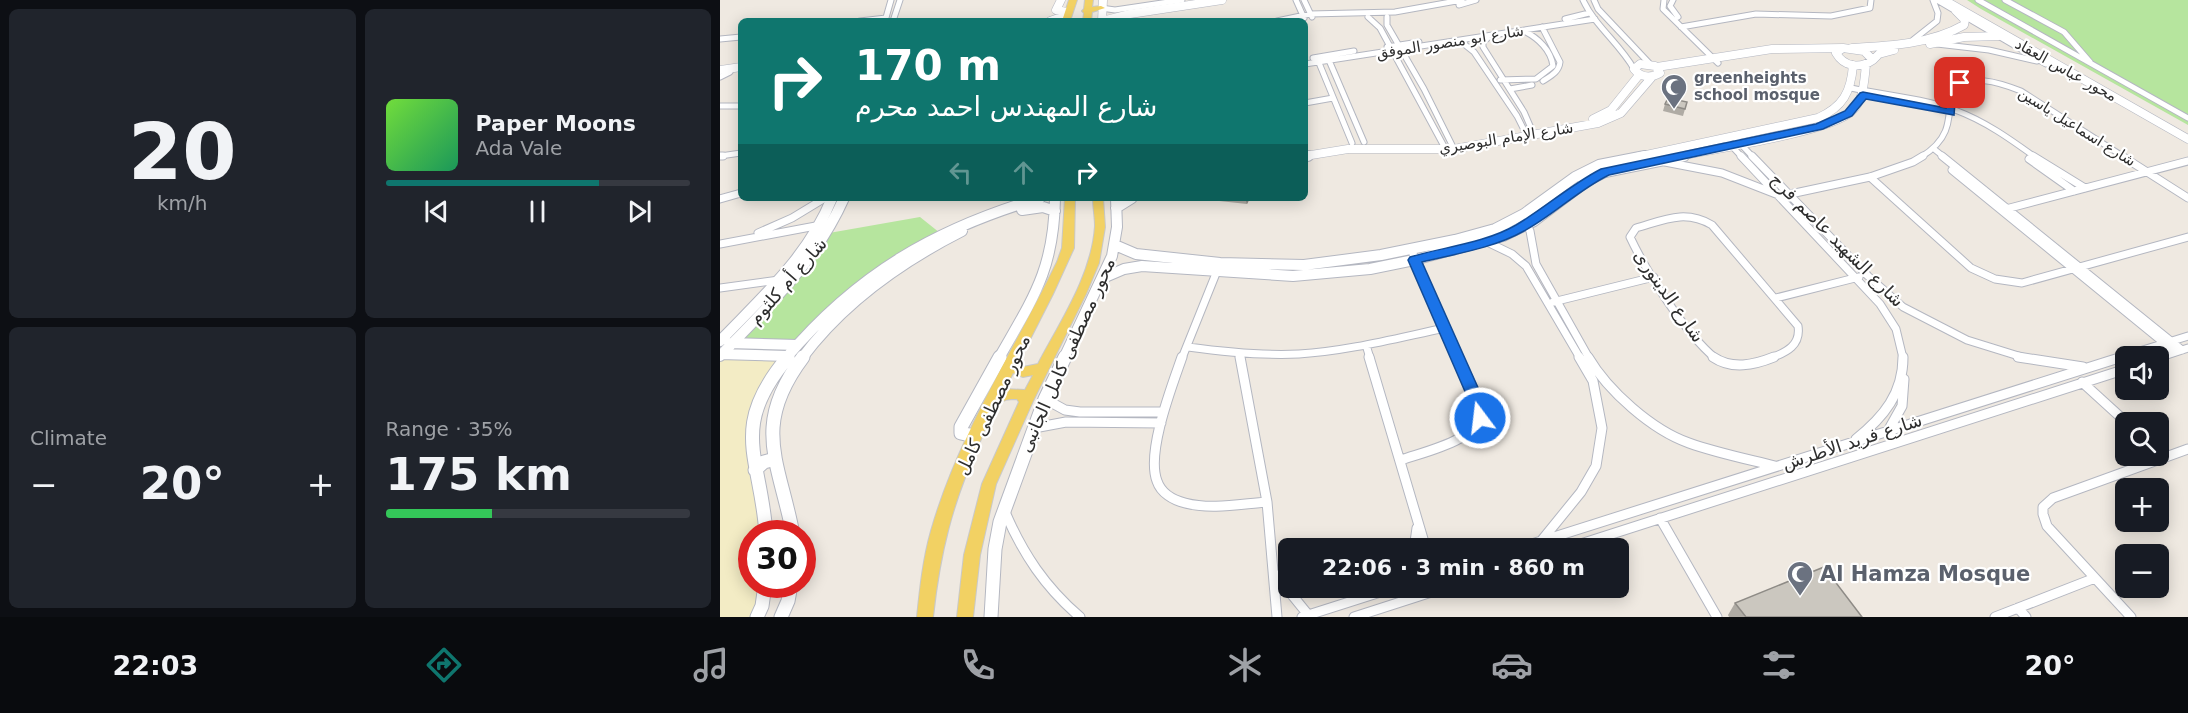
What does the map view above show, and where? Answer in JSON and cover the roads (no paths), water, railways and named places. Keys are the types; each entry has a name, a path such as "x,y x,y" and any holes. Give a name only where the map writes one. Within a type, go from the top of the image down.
{"main road":[{"path":"1067,16 1073,0"},
{"path":"1087,18 1089,0"},
{"path":"1086,11 1102,4"},
{"name":"محور مصطفى كامل","path":"925,617 933,556 942,519 974,436 1064,262 1068,248 1070,201"},
{"name":"محور مصطفى كامل","path":"965,617 972,555 989,484 1026,401 1080,294 1095,256 1100,227 1098,201"},
{"path":"1010,367 1023,372 1042,368"},
{"path":"993,401 1011,393 1021,394 1026,401"}],"street":[{"path":"885,18 890,1 900,0 894,18"},
{"path":"1061,0 1056,10 1067,16"},
{"path":"1102,4 1115,10 1182,0"},
{"path":"1102,4 1107,12 1119,12 1203,0"},
{"path":"1114,18 1222,0"},
{"path":"1296,0 1304,17"},
{"path":"1304,0 1311,16"},
{"path":"1297,18 1395,12 1462,0"},
{"path":"1311,16 1387,16 1442,9 1476,0"},
{"path":"1583,0 1589,13 1623,50 1637,72"},
{"path":"1594,0 1598,9 1655,70"},
{"path":"1664,0 1663,9 1718,60"},
{"path":"1673,0 1670,3 1671,9 1682,25"},
{"path":"1682,25 1755,13 1837,12 1863,6 1866,4 1865,0"},
{"path":"1755,13 1839,16 1870,8 1871,0"},
{"path":"1935,0 1958,10 2188,146"},
{"path":"1913,40 1937,21 1935,0"},
{"name":"محور عباس العقاد","path":"1944,0 2025,49 2142,110"},
{"name":"محور عباس العقاد","path":"1955,0 2142,110 2188,133"},
{"path":"1978,0 2188,118"},
{"path":"2005,0 2064,32 2093,65"},
{"path":"1637,72 1718,60 1839,50 1913,40 1964,25 1965,20 1958,10"},
{"name":"شارع ابو منصور الموفق","path":"1308,63 1531,27 1589,13"},
{"path":"1387,16 1387,25 1448,146"},
{"path":"1368,17 1377,24 1448,146"},
{"name":"شارع ابو منصور الموفق","path":"1400,47 1451,42 1466,37 1595,19"},
{"path":"1510,89 1545,80 1558,71 1560,57 1546,40 1542,27"},
{"path":"1493,80 1519,82 1536,79 1552,66 1551,57 1544,48 1533,35 1523,30"},
{"path":"1494,34 1485,39 1482,47 1510,89 1530,133"},
{"path":"1839,50 1840,60 1853,65 1869,62 1886,52 1964,38 1999,36"},
{"path":"720,39 738,37"},
{"path":"1451,42 1464,44 1470,48 1530,133"},
{"path":"1932,43 1989,50 2046,64"},
{"path":"1103,278 1142,266 1219,267 1329,263 1476,235 1519,217 1575,177 1599,165 1831,123 1855,108 1864,93 1869,62 1867,52 1852,48"},
{"path":"1328,58 1364,142"},
{"name":"شارع ابو منصور الموفق","path":"1308,59 1317,60"},
{"path":"1317,60 1352,143"},
{"path":"1637,72 1640,64 1655,70"},
{"path":"1115,245 1136,254 1219,267 1323,275 1414,260 1485,242 1527,225 1595,176 1617,168 1657,161 1815,119 1837,108 1850,90 1853,65"},
{"path":"720,74 738,70"},
{"path":"720,74 738,70"},
{"name":"شارع الإمام البوصيري","path":"1308,156 1348,150 1448,146 1598,123 1616,118 1655,70"},
{"name":"شارع الإمام البوصيري","path":"1530,133 1606,114 1637,72"},
{"name":"شارع اسماعيل ياسين","path":"1932,150 1946,134 1951,110 1951,91 1960,83 1979,80 2002,84 2040,101 2188,198"},
{"path":"1850,90 1951,110 1992,128 2085,188"},
{"path":"1308,102 1333,98"},
{"path":"720,106 738,106"},
{"path":"1951,110 1985,129 2074,191"},
{"name":"محور عباس العقاد","path":"2167,124 2188,139"},
{"name":"شارع الشهيد عاصم فرج","path":"1732,141 1901,306 1933,325 1970,341 2029,359 2087,367"},
{"name":"شارع الإمام البوصيري","path":"1308,149 1364,142 1448,146"},
{"path":"1657,161 1722,173 1785,195 1870,177 1913,162 1932,150 2167,342 2182,350"},
{"path":"720,156 738,153"},
{"path":"2005,210 2188,161"},
{"path":"1870,177 1961,261 1982,275 2009,282 2022,283 2188,237"},
{"path":"720,200 738,194"},
{"name":"شارع الشهيد عاصم فرج","path":"1785,195 1892,321 1903,355 1899,389 1892,404 1881,418 1849,443"},
{"path":"740,240 792,218 820,201"},
{"name":"شارع أم كلثوم","path":"720,350 809,244 821,225 831,201"},
{"name":"شارع أم كلثوم","path":"733,342 792,279 829,233 843,201"},
{"path":"766,520 753,464 751,437 758,405 765,390 797,345 854,289 898,257 945,231 977,217 1037,201 1055,211"},
{"path":"791,520 774,453 771,429 773,414 785,383 807,350 847,308 899,267 935,244 1037,201"},
{"path":"974,436 961,433 961,427 1041,284 1050,263 1055,201"},
{"name":"محور مصطفى كامل الجانبى","path":"991,617 995,549 1004,510 1045,399 1103,278 1115,245 1116,203"},
{"name":"شارع الدينورى","path":"1681,216 1698,217 1712,225 1776,298 1798,325 1800,338 1793,349 1738,366 1713,357 1654,277 1631,241 1632,230 1681,216"},
{"path":"1519,217 1530,231 1531,265 1591,370 1602,428 1596,466 1581,492 1543,538"},
{"path":"720,244 821,225"},
{"path":"1476,235 1485,242 1531,265"},
{"path":"1401,460 1460,439 1475,428 1480,418 1480,410 1411,249"},
{"path":"1219,267 1163,412 1154,467 1156,480 1162,491 1172,499 1196,506 1267,502"},
{"path":"1776,298 1867,275"},
{"path":"1552,302 1654,277"},
{"path":"720,288 792,279"},
{"path":"1188,347 1239,354 1298,354 1366,345 1445,328"},
{"name":"شارع فريد الأطرش","path":"1550,538 2188,336"},
{"path":"720,350 733,342 797,345"},
{"path":"1366,345 1422,538"},
{"path":"720,350 787,356"},
{"path":"1239,354 1267,502 1277,617"},
{"path":"1591,370 1634,410 1661,430 1688,443 1776,466"},
{"name":"شارع فريد الأطرش","path":"1599,538 2115,372"},
{"path":"1897,442 1888,431 1902,408 1905,391 1902,373"},
{"path":"2082,382 2115,412"},
{"path":"1045,399 1065,410 1080,412 1163,412"},
{"path":"1033,428 1066,422 1161,423"},
{"path":"2169,453 2188,449"},
{"path":"753,464 764,462 774,453"},
{"path":"2131,617 2047,526 2042,517 2042,508 2045,502 2053,498 2132,466"},
{"path":"1712,487 1719,499"},
{"path":"1004,510 1018,543 1049,591 1080,617"},
{"path":"1660,518 1717,617"},
{"path":"1415,538 1417,523"},
{"path":"1275,574 1307,616 1362,598"},
{"path":"1995,617 2095,578"},
{"path":"757,617 763,598"},
{"path":"781,617 789,598"},
{"path":"1354,617 1412,598"},
{"path":"2018,608 2026,617"}],"place":[{"name":"greenheights school mosque","path":"1674,110"},
{"name":"Al Hamza Mosque","path":"1800,597"}]}
